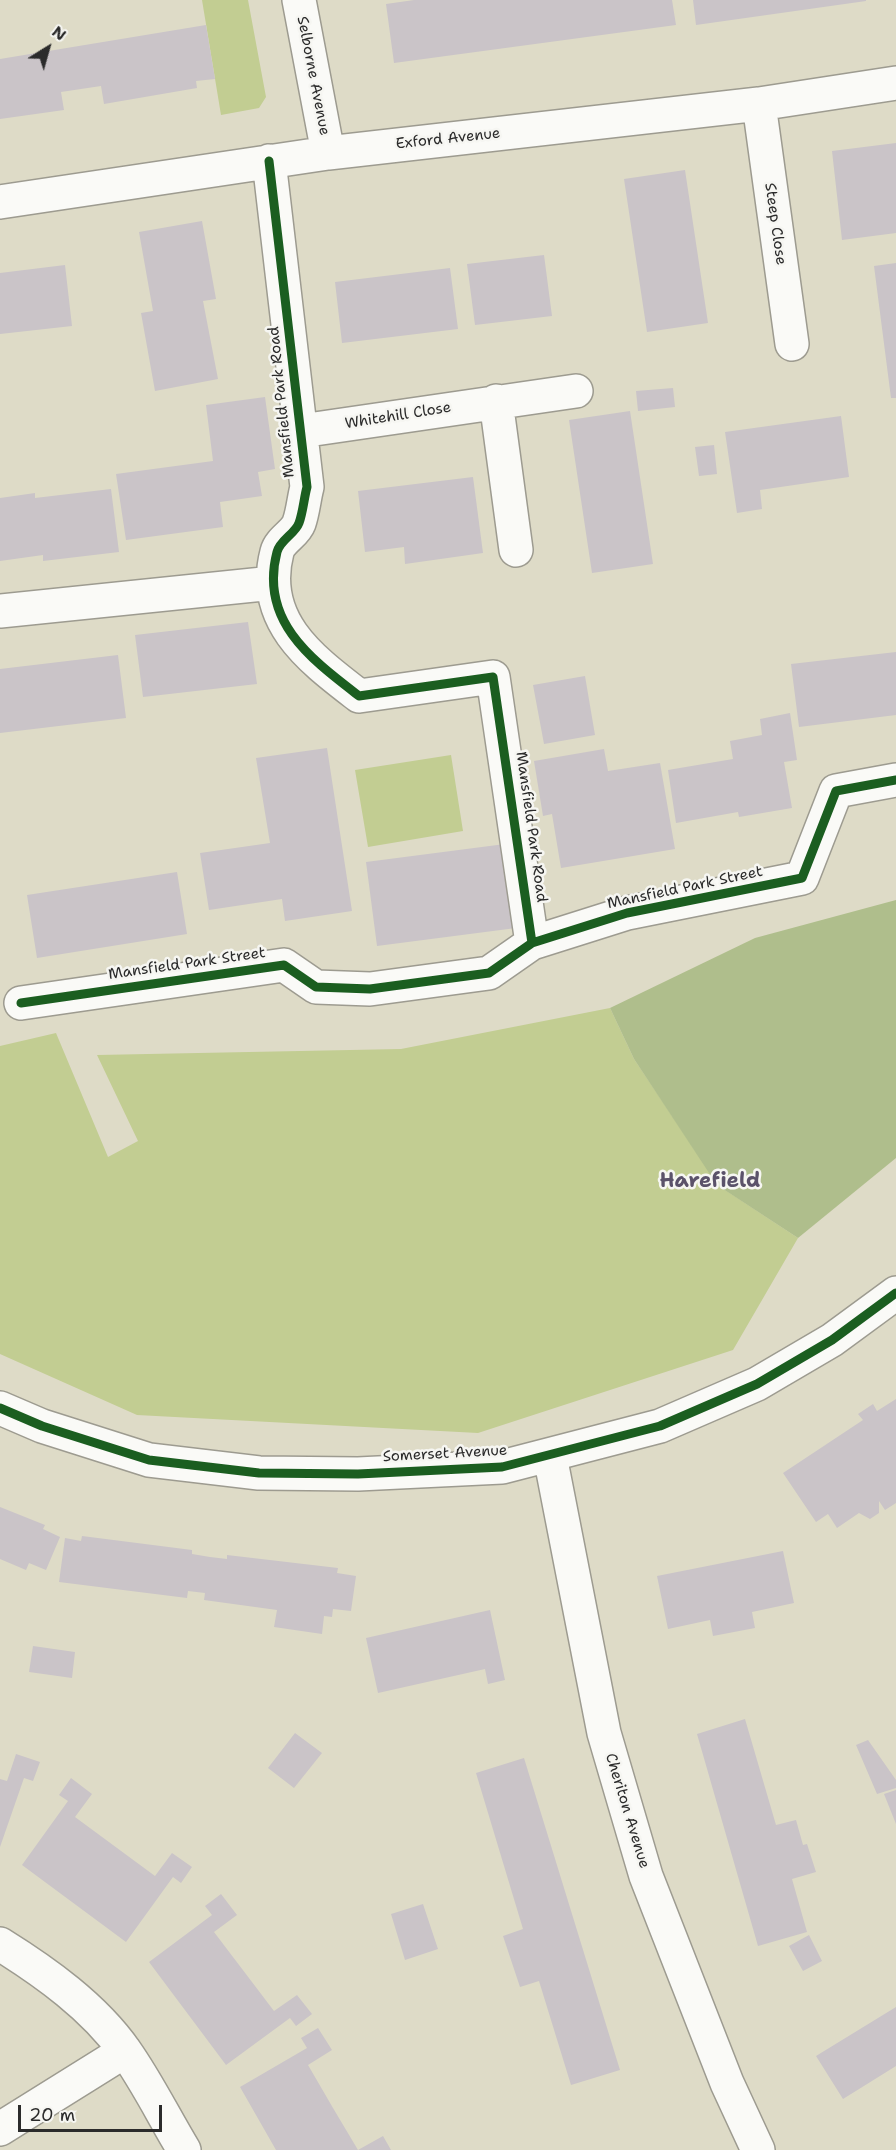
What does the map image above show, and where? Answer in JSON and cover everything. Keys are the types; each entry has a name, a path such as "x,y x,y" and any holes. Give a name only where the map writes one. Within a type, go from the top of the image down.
{"street":[{"name":"Selborne Avenue","path":"299,0 328,153"},
{"name":"Exford Avenue","path":"0,202 328,153 759,104 896,83"},
{"name":"Steep Close","path":"759,104 792,344"},
{"name":"Mansfield Park Road","path":"269,161 307,487 299,524 278,549 273,583 285,625 316,663 359,696 493,677 532,943"},
{"name":"Whitehill Close","path":"300,431 576,391"},
{"path":"496,401 516,550"},
{"path":"0,611 273,583"},
{"name":"Mansfield Park Street","path":"21,1003 284,965 316,987 370,989 489,973 532,943 627,914 802,878 836,791 896,780"},
{"name":"Somerset Avenue","path":"0,1408 42,1426 149,1460 259,1473 358,1474 502,1467 660,1426 758,1384 832,1340 896,1293"},
{"name":"Cheriton Avenue","path":"550,1456 604,1733 646,1876 727,2083 758,2150"},
{"path":"0,1944 57,1984 99,2020 125,2051 184,2150"},
{"path":"0,2129 125,2051"}],"green space":[{"path":"202,0 248,0 266,97 259,108 221,115"},
{"path":"451,755 463,831 368,847 355,770"},
{"path":"896,900 896,1158 798,1238 717,1185 634,1059 610,1008 755,938"},
{"path":"610,1008 634,1059 719,1186 798,1238 733,1350 478,1433 137,1415 0,1354 0,1046 56,1033 108,1157 138,1141 97,1055 401,1049"}],"building":[{"path":"414,0 672,0 676,25 394,63 386,4"},
{"path":"693,0 866,0 866,1 696,25"},
{"path":"206,25 215,79 196,81 197,88 104,104 101,86 61,92 64,110 0,119 0,59"},
{"path":"896,143 896,233 842,240 832,151"},
{"path":"685,170 708,323 647,332 624,179"},
{"path":"202,221 216,299 203,301 218,379 155,391 141,313 153,311 139,232"},
{"path":"544,255 552,316 475,325 467,264"},
{"path":"896,263 896,398 891,398 874,266"},
{"path":"65,265 72,326 0,334 0,273"},
{"path":"450,268 458,329 342,343 335,282"},
{"path":"673,388 675,407 638,411 636,391"},
{"path":"265,397 275,469 258,472 262,496 220,502 223,527 126,540 116,474 213,461 206,405"},
{"path":"630,411 653,564 592,573 569,420"},
{"path":"841,416 849,477 760,490 762,509 737,513 725,432"},
{"path":"714,445 717,474 699,476 695,447"},
{"path":"473,477 483,553 405,564 404,547 365,552 358,491"},
{"path":"111,489 119,552 43,561 43,555 0,561 0,498 35,493 35,498"},
{"path":"248,622 257,684 143,697 135,635"},
{"path":"896,652 896,715 799,727 791,664"},
{"path":"118,655 126,718 0,733 0,669"},
{"path":"585,676 595,735 544,744 533,685"},
{"path":"790,713 797,760 784,762 792,808 739,817 738,812 676,823 668,770 733,759 730,741 762,735 760,719"},
{"path":"327,748 352,911 285,921 282,899 209,910 200,853 270,843 256,758"},
{"path":"604,749 608,771 660,763 675,849 561,868 552,814 543,816 534,761"},
{"path":"505,844 516,928 377,946 366,862"},
{"path":"177,872 187,934 37,958 27,895"},
{"path":"896,1399 896,1503 885,1510 879,1501 879,1513 870,1519 859,1513 837,1528 828,1514 816,1522 783,1473 863,1420 858,1414 873,1404 877,1411"},
{"path":"0,1507 45,1525 43,1529 60,1537 46,1570 29,1563 26,1570 0,1559"},
{"path":"82,1536 192,1550 192,1554 210,1557 227,1559 227,1555 338,1568 337,1573 356,1576 351,1611 333,1609 332,1617 324,1616 322,1634 274,1627 277,1610 204,1600 205,1593 188,1591 187,1598 59,1582 65,1538 81,1541"},
{"path":"783,1551 794,1603 752,1612 755,1628 713,1636 710,1620 668,1629 657,1576"},
{"path":"490,1610 505,1680 488,1684 485,1669 378,1693 366,1638"},
{"path":"33,1646 75,1652 72,1678 29,1672"},
{"path":"745,1719 776,1825 796,1820 803,1845 807,1844 816,1872 792,1879 807,1932 758,1946 697,1734"},
{"path":"295,1733 322,1753 294,1788 268,1768"},
{"path":"868,1740 896,1780 896,1788 877,1794 856,1745"},
{"path":"16,1754 40,1762 33,1781 24,1778 0,1847 0,1779 7,1781"},
{"path":"524,1758 620,2070 571,2085 539,1981 520,1987 503,1936 523,1929 476,1773"},
{"path":"71,1778 92,1794 75,1817 155,1876 172,1853 192,1867 181,1883 173,1877 126,1942 22,1865 68,1801 59,1795"},
{"path":"896,1790 896,1824 884,1794"},
{"path":"221,1894 237,1915 214,1932 274,2011 297,1995 312,2014 296,2026 290,2018 226,2065 149,1962 212,1915 205,1906"},
{"path":"423,1904 438,1949 405,1960 391,1914"},
{"path":"809,1935 822,1961 803,1971 789,1946"},
{"path":"896,2007 896,2066 843,2099 816,2056"},
{"path":"318,2028 332,2050 308,2065 358,2150 276,2150 240,2087 307,2048 301,2038"},
{"path":"383,2136 391,2150 358,2150"}],"cycle path":[{"path":"269,161 307,487 299,523 277,552 273,576 275,598 282,618 293,636 323,668 359,696 493,677 532,943"},
{"path":"21,1003 284,965 316,987 370,989 489,973 532,943 627,913 802,878 836,791 896,780"},
{"path":"0,1408 42,1426 149,1460 259,1473 358,1474 502,1467 660,1426 757,1384 832,1340 896,1293"}],"district":[{"name":"Harefield","path":"710,1182"}]}
